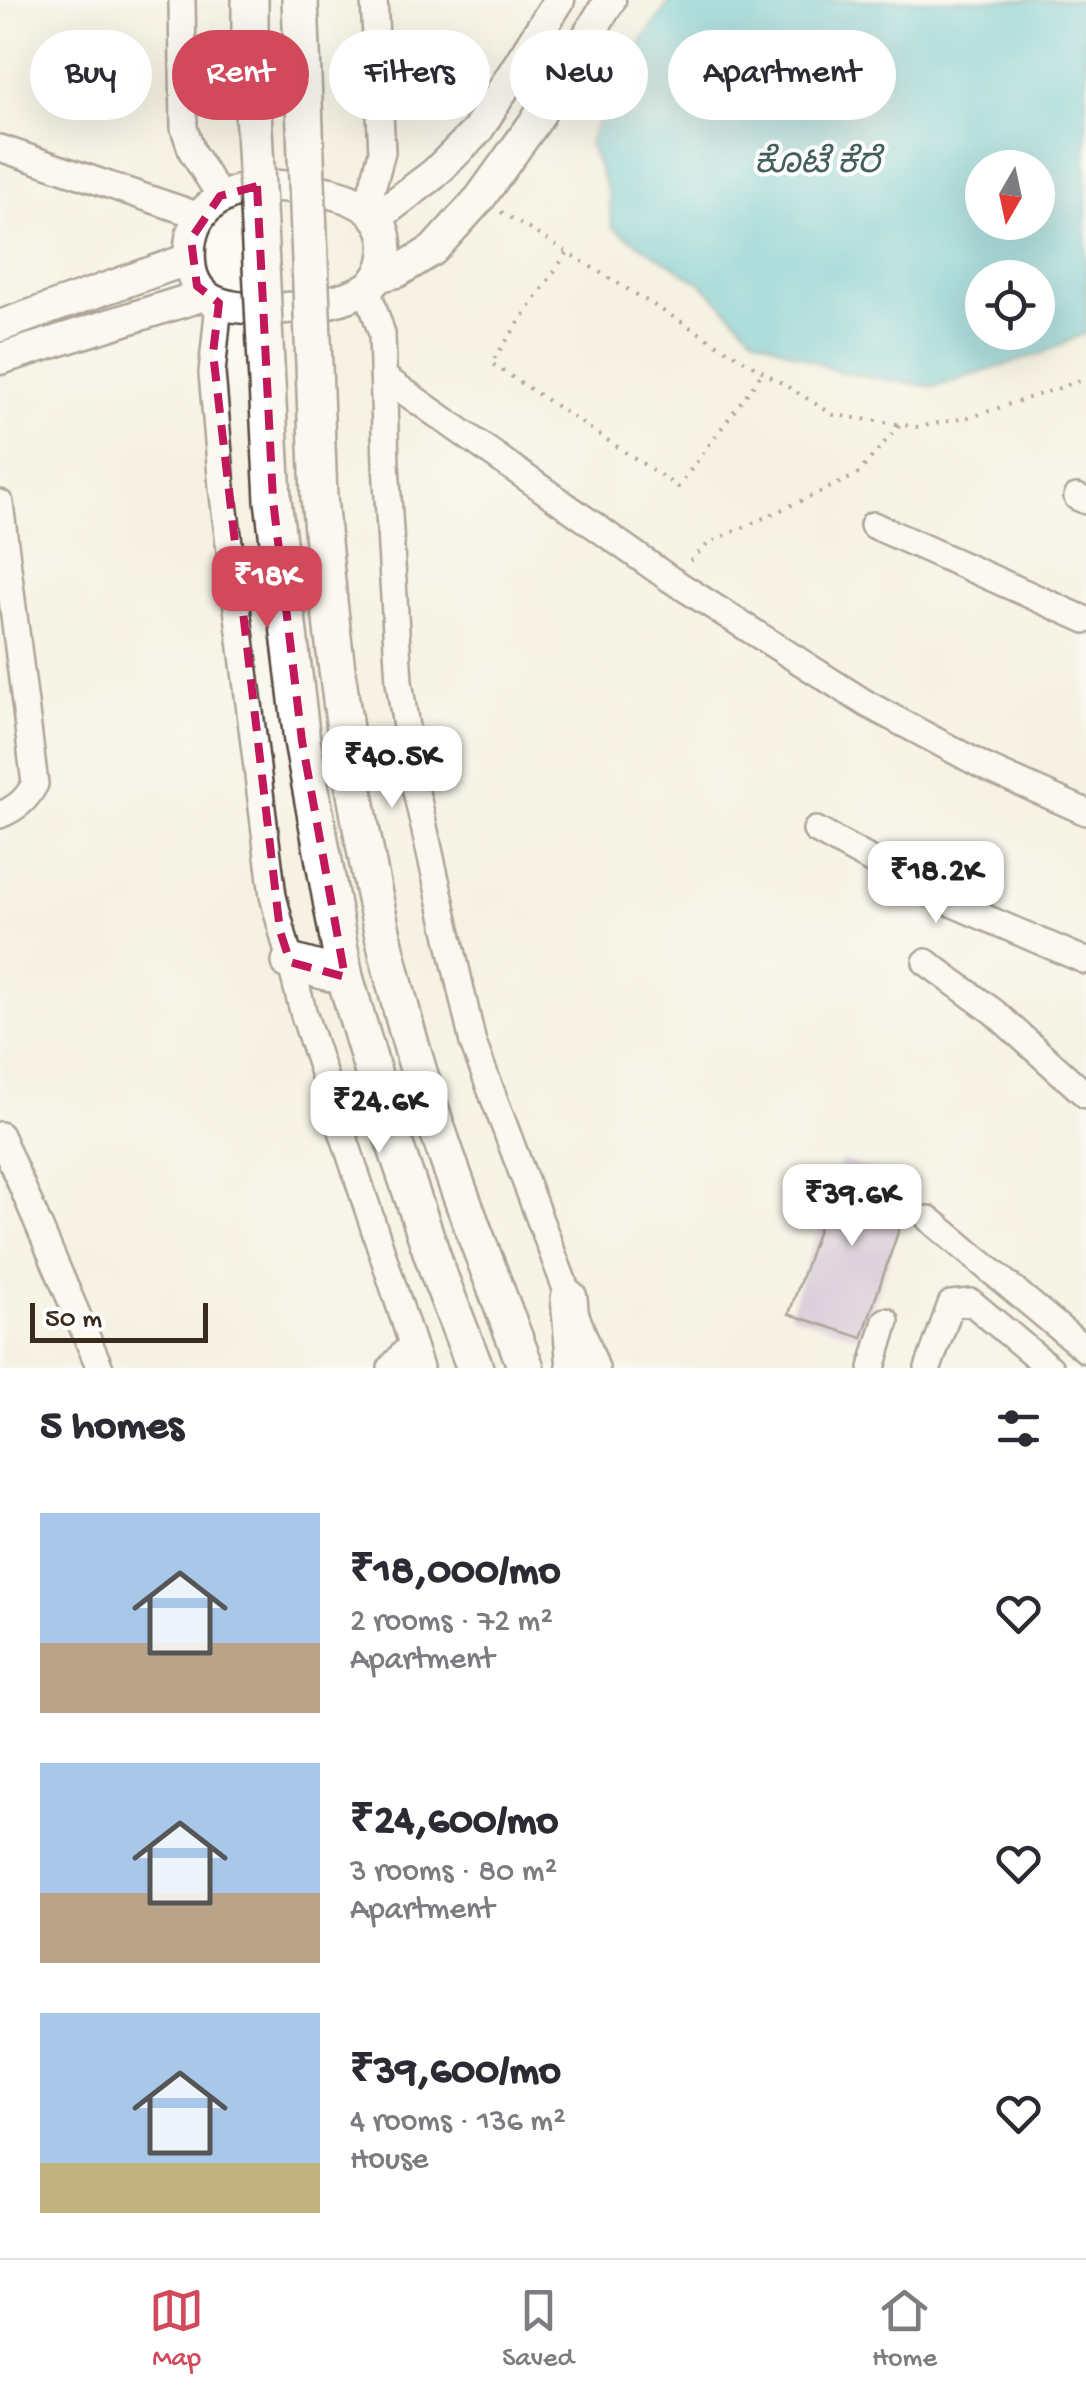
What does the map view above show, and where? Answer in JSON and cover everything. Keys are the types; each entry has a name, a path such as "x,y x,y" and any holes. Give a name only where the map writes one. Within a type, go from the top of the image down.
{"highway":[{"path":"250,0 273,500 302,741 344,976 395,1146 475,1368"},
{"path":"300,0 319,497 331,635 348,759 398,995 432,1117 526,1368"},
{"path":"290,962 344,976"},
{"path":"568,1298 575,1368"}],"main road":[{"path":"372,212 434,174 477,131 559,0"},
{"path":"0,359 211,299 258,310 297,306 345,297 398,272 423,257 480,198 534,123 610,0"},
{"path":"211,299 191,272 191,238 210,206 264,185 326,192 372,212 385,232 384,264 373,282"},
{"path":"0,326 189,260"}],"street":[{"path":"182,0 184,128 210,206"},
{"path":"372,212 382,152 374,0"},
{"path":"0,148 210,206"},
{"path":"373,282 385,378 399,681 415,787 473,1043 596,1368"},
{"path":"211,299 212,374 222,487 270,878 280,931 415,1357 391,1368"},
{"path":"385,378 670,579 867,704 985,767 1086,812"},
{"path":"0,503 35,784 27,798 0,814"},
{"path":"873,525 1086,620"},
{"path":"816,830 944,900 1086,961"},
{"path":"926,962 994,1012 1086,1095"},
{"path":"0,1136 10,1188 100,1368"},
{"path":"929,1219 1086,1350"},
{"path":"928,1368 951,1304 971,1302 1050,1368"},
{"path":"872,1368 886,1321"}],"path":[{"path":"480,198 834,415 918,427 974,416 1086,378"},
{"path":"568,252 491,363 678,486 764,372"},
{"path":"670,579 709,544 857,475 900,424"}],"highlighted area":[{"path":"257,186 273,500 302,741 345,977 290,962 280,931 213,353 219,303 197,286 191,239 220,196"}],"water":[{"name":"ಕೊಟೆ ಕೆರೆ","path":"671,0 1086,0 1086,333 1055,347 1055,260 965,260 965,350 1049,350 935,387 838,372 754,336 703,285 612,227 609,195 589,143 598,120 648,120 648,32"}],"building":[{"path":"842,1160 914,1185 862,1338 789,1314"}]}
